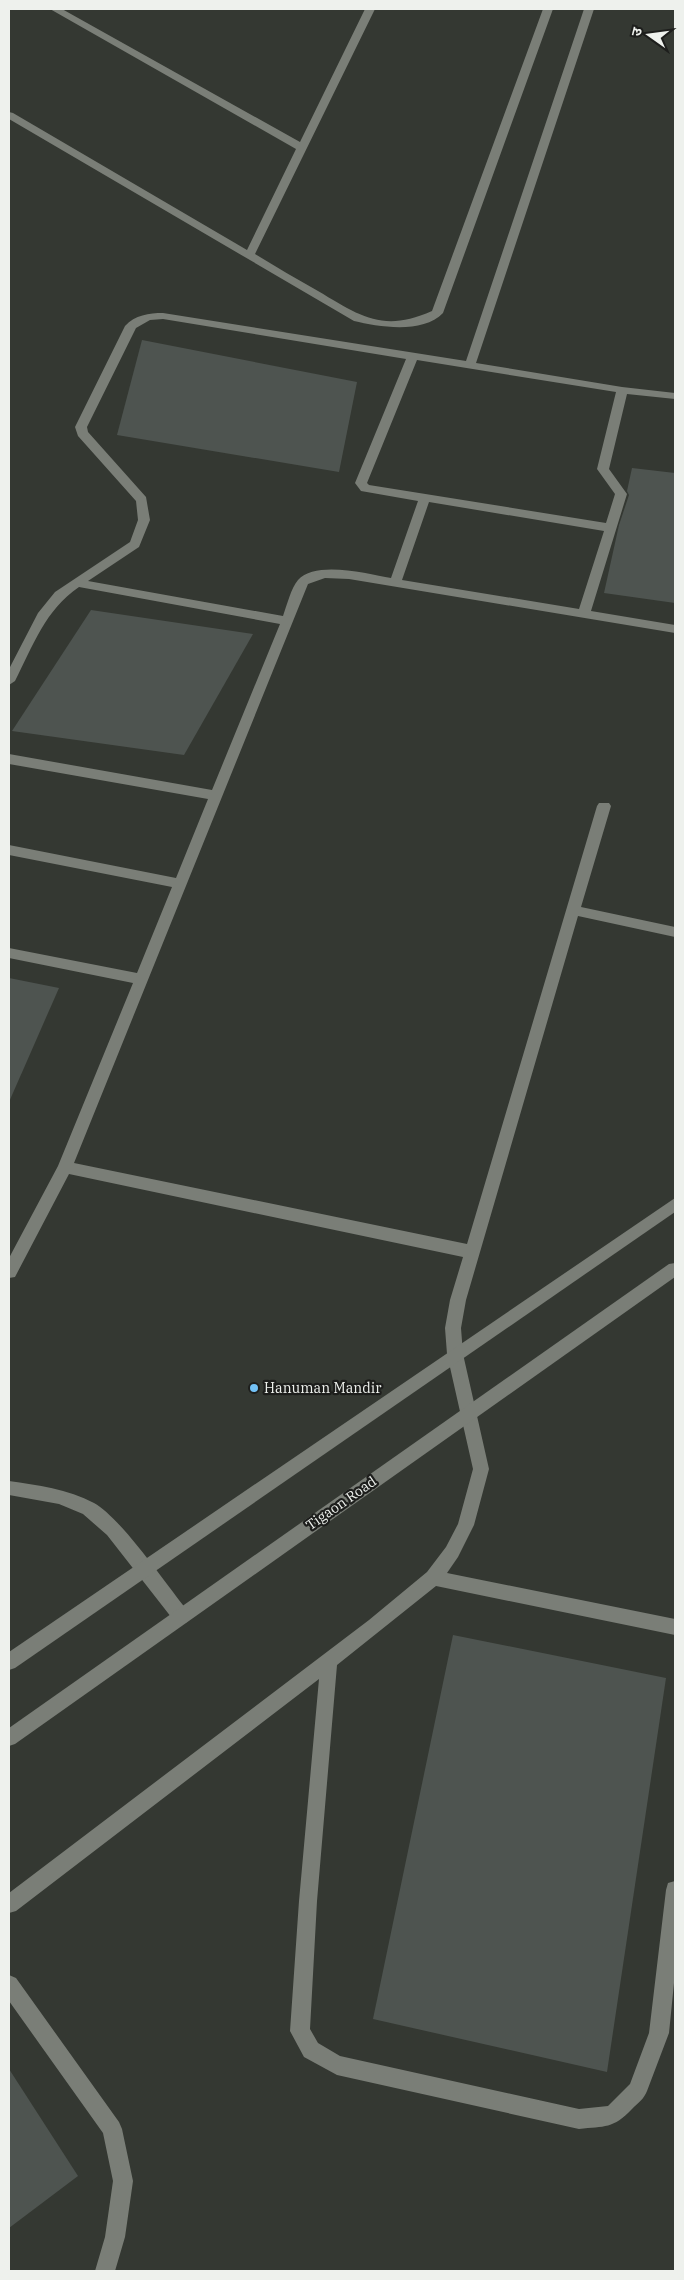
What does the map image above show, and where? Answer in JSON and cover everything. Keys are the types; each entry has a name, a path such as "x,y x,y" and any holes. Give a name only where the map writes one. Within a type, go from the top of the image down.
{"street":[{"path":"55,9 302,148"},
{"path":"250,256 370,9"},
{"path":"9,115 358,319 389,326 419,322 437,313 548,9"},
{"path":"470,365 589,9"},
{"path":"9,681 49,605 59,595 135,544 144,520 142,500 82,433 81,427 131,326 139,320 149,316 163,316 622,390 675,396"},
{"path":"413,356 361,483 365,488 611,528"},
{"path":"584,614 621,494 603,469 622,390"},
{"path":"395,583 425,498"},
{"path":"9,1272 65,1167 304,582 311,576 329,573 675,629"},
{"path":"77,583 287,621"},
{"path":"9,759 216,796"},
{"path":"9,1904 329,1661 433,1578 452,1552 466,1525 481,1469 455,1354 453,1328 458,1300 604,806"},
{"path":"9,850 180,884"},
{"path":"573,910 675,932"},
{"path":"9,953 141,979"},
{"path":"65,1167 472,1252"},
{"path":"9,1662 675,1204"},
{"name":"Tigaon Road","path":"9,1738 675,1269"},
{"path":"9,1488 60,1497 90,1509 113,1530 181,1616"},
{"path":"433,1578 675,1627"},
{"path":"329,1661 308,1901 300,2031 311,2050 337,2065 579,2120 613,2115 636,2091 659,2033 675,1890"},
{"path":"9,1984 112,2129 123,2181 115,2237 105,2271"}],"building":[{"path":"142,340 357,382 339,472 117,435"},
{"path":"632,468 675,473 675,603 604,593 619,525 629,495 627,491"},
{"path":"91,610 253,634 184,755 12,731"},
{"path":"9,978 59,988 9,1102"},
{"path":"453,1635 666,1678 607,2072 373,2019"},
{"path":"9,2069 78,2176 9,2228"}],"place":[{"name":"Hanuman Mandir","path":"254,1388"}]}
